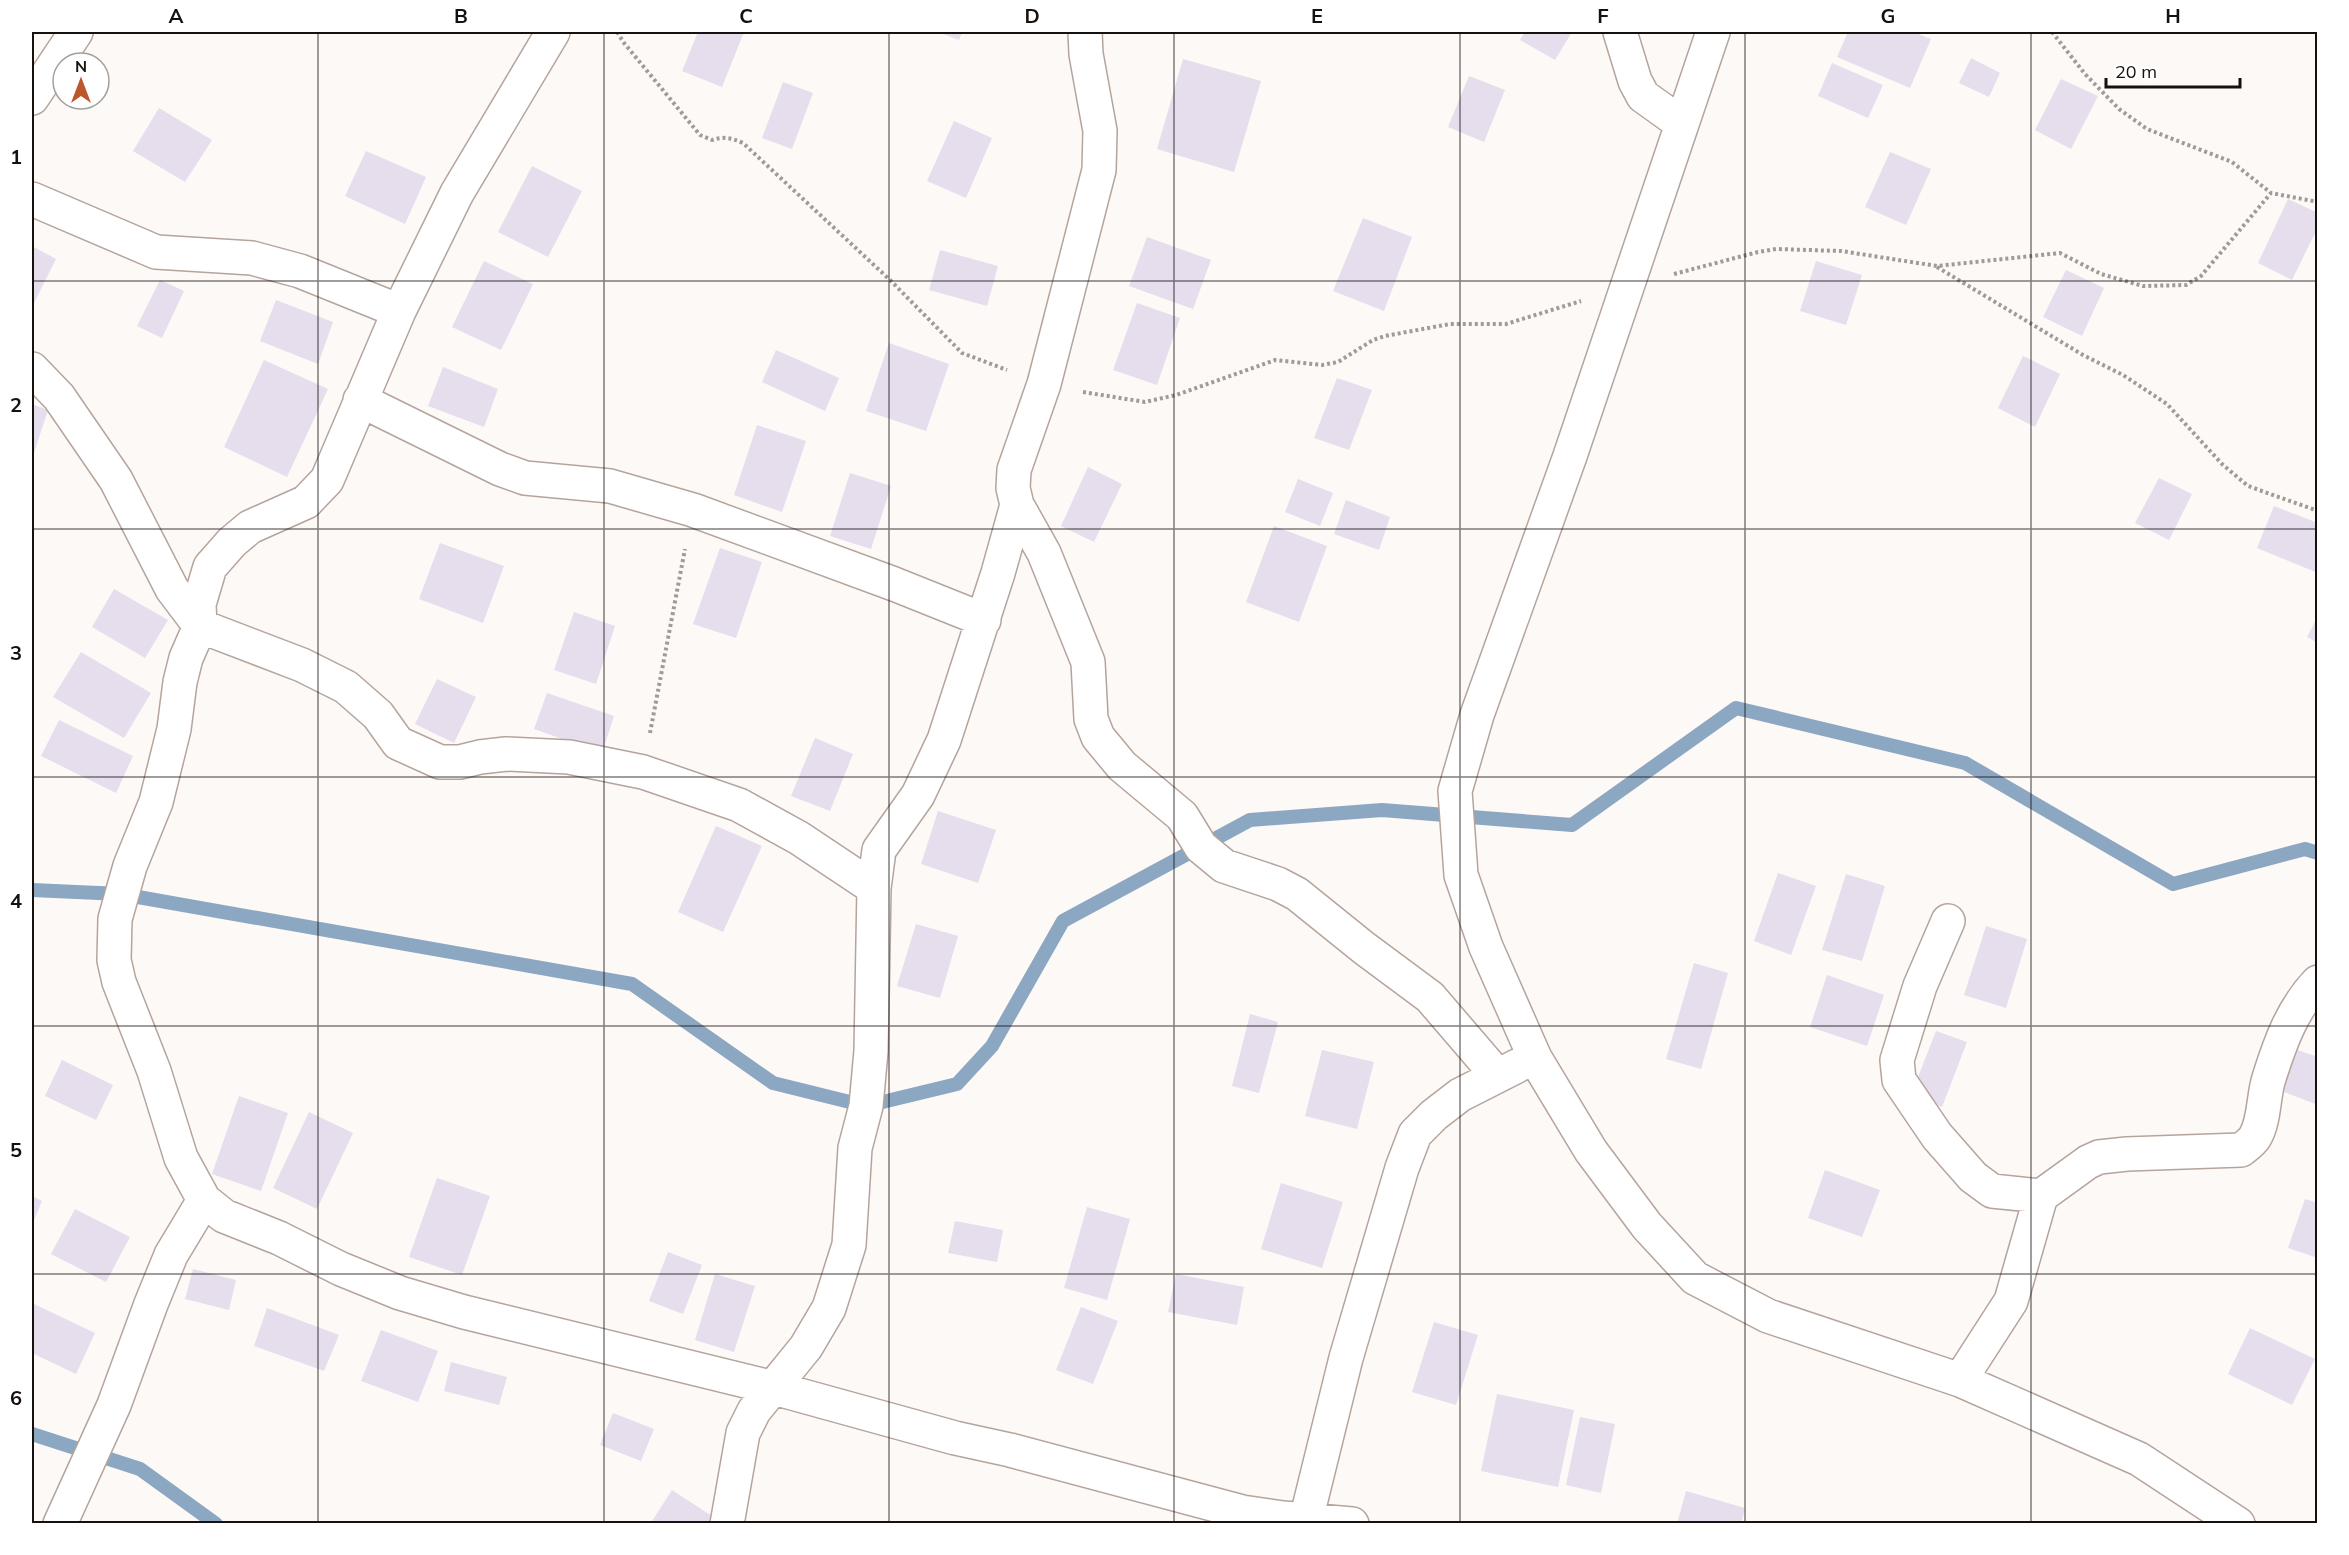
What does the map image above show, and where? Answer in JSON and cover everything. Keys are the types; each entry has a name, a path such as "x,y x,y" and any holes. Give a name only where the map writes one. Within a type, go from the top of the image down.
{"street":[{"path":"32,98 76,32"},
{"path":"553,32 457,193 399,310 327,480 306,502 250,527 232,542 210,567 199,604 200,626 186,658 180,682 174,729 156,802 121,894 115,919 114,960 119,982 154,1071 181,1158 204,1200 224,1216 279,1238 341,1269 400,1293 527,1328 774,1388 955,1438 1010,1450 1242,1512 1306,1521 1352,1524"},
{"path":"1085,32 1086,54 1100,131 1099,170 1044,384 1014,470 1013,488 1017,505 1044,554 1088,662 1091,719 1098,737 1122,766 1182,816 1201,846 1224,866 1278,884 1297,894 1430,998 1497,1075"},
{"path":"1620,32 1635,81 1643,96 1682,124"},
{"path":"1713,32 1570,456 1477,716 1455,790 1461,875 1486,947 1535,1058 1591,1151 1647,1226 1695,1278 1768,1316 1960,1380 2139,1459 2238,1524"},
{"path":"32,199 156,252 252,258 300,271 399,310"},
{"path":"32,369 59,397 117,480 172,589 200,626 302,665 346,687 378,715 398,743 440,762 460,762 506,754 570,757 643,772 739,805 799,838 874,888"},
{"path":"360,400 500,469 525,478 610,486 693,510 894,584 984,620"},
{"path":"727,1524 743,1432 754,1411 806,1347 829,1308 849,1245 855,1148 866,1106 872,1051 874,888 879,850 918,795 944,740 984,620 1017,505"},
{"path":"1948,921 1920,986 1897,1060 1899,1080 1936,1136 1973,1177 1992,1191 2041,1196"},
{"path":"1960,1380 2011,1301 2041,1196 2088,1162 2099,1157 2241,1150 2255,1138 2269,1079 2289,1022 2302,998 2318,982"},
{"path":"1306,1521 1346,1358 1402,1167 1415,1134 1434,1114 1460,1095 1535,1058"},
{"path":"60,1524 114,1405 171,1255 204,1200"}],"path":[{"path":"617,32 700,135 712,140 732,138 743,143 890,280 962,353 1044,384 1145,402 1176,395 1275,360 1322,365 1338,362 1373,340 1385,336 1450,324 1506,324 1563,305 1776,249 1840,251 1936,266 2060,253 2102,274 2143,286 2186,285 2201,276 2271,193"},
{"path":"2052,32 2085,74 2119,109 2147,129 2232,162 2271,193 2318,202"},
{"path":"1936,266 2083,355 2123,375 2167,404 2222,464 2248,486 2318,511"},
{"path":"643,772 666,641 693,510"}],"building":[{"path":"698,32 744,32 722,87 682,71"},
{"path":"938,32 962,32 959,40"},
{"path":"1525,32 1572,32 1555,60 1520,40"},
{"path":"1848,32 1913,32 1931,39 1910,88 1837,57"},
{"path":"1971,58 2000,73 1989,97 1959,83"},
{"path":"1183,59 1261,81 1234,172 1157,149"},
{"path":"1832,63 1883,85 1868,118 1818,96"},
{"path":"1469,76 1505,90 1484,142 1448,127"},
{"path":"2061,79 2098,96 2071,149 2035,130"},
{"path":"783,82 813,93 792,149 762,138"},
{"path":"159,108 212,140 185,182 133,151"},
{"path":"954,121 992,138 966,198 927,181"},
{"path":"366,151 426,177 405,224 345,196"},
{"path":"1890,152 1931,169 1906,225 1865,207"},
{"path":"532,166 582,191 548,257 498,232"},
{"path":"2288,199 2318,213 2318,227 2292,280 2258,263"},
{"path":"1363,218 1412,237 1384,311 1333,291"},
{"path":"1147,237 1211,260 1193,309 1129,286"},
{"path":"32,246 56,259 34,303 32,302"},
{"path":"940,250 998,266 987,306 929,290"},
{"path":"484,261 533,284 501,350 452,327"},
{"path":"1816,261 1862,275 1846,325 1800,311"},
{"path":"2066,270 2104,288 2082,336 2043,317"},
{"path":"160,280 184,291 162,338 137,326"},
{"path":"276,300 333,322 318,364 260,341"},
{"path":"1137,303 1180,318 1157,385 1113,370"},
{"path":"889,343 949,364 926,431 866,411"},
{"path":"776,350 839,378 825,411 762,382"},
{"path":"2023,356 2060,374 2035,427 1998,408"},
{"path":"264,360 328,389 287,477 224,447"},
{"path":"443,367 498,389 484,427 428,406"},
{"path":"1337,378 1372,390 1349,450 1314,438"},
{"path":"32,404 48,410 32,459"},
{"path":"757,425 806,441 782,512 734,495"},
{"path":"1088,467 1122,484 1094,542 1061,526"},
{"path":"850,473 891,486 871,549 830,536"},
{"path":"2159,478 2192,494 2169,540 2135,523"},
{"path":"1298,479 1333,493 1320,526 1285,512"},
{"path":"1346,500 1390,517 1379,550 1334,534"},
{"path":"2274,506 2318,523 2318,573 2257,548"},
{"path":"1274,526 1327,546 1299,622 1246,602"},
{"path":"440,543 504,566 483,623 419,599"},
{"path":"720,548 762,562 736,638 693,624"},
{"path":"114,589 168,620 145,658 92,627"},
{"path":"574,612 615,626 596,684 554,670"},
{"path":"2318,616 2318,643 2307,637"},
{"path":"81,652 151,693 124,738 53,697"},
{"path":"437,679 476,697 454,743 415,724"},
{"path":"547,693 614,716 602,753 534,729"},
{"path":"59,720 133,756 116,793 41,756"},
{"path":"815,738 853,754 830,811 791,796"},
{"path":"938,811 996,830 978,883 921,864"},
{"path":"716,826 762,846 723,932 678,912"},
{"path":"1778,873 1816,886 1791,955 1754,941"},
{"path":"1846,874 1885,886 1862,961 1822,950"},
{"path":"916,924 958,936 940,998 897,986"},
{"path":"1986,926 2027,939 2006,1008 1964,995"},
{"path":"1694,963 1728,973 1701,1069 1666,1059"},
{"path":"1827,975 1884,995 1867,1046 1810,1027"},
{"path":"1250,1014 1278,1022 1259,1093 1232,1086"},
{"path":"1936,1031 1967,1042 1942,1107 1911,1095"},
{"path":"2289,1047 2318,1057 2318,1105 2274,1088"},
{"path":"1322,1050 1374,1062 1357,1129 1305,1116"},
{"path":"62,1060 113,1085 96,1120 45,1096"},
{"path":"239,1096 288,1113 261,1191 212,1174"},
{"path":"309,1112 353,1133 317,1209 273,1188"},
{"path":"1825,1170 1880,1190 1862,1237 1808,1218"},
{"path":"437,1178 490,1196 462,1275 409,1257"},
{"path":"1281,1183 1343,1202 1322,1268 1261,1249"},
{"path":"32,1196 42,1201 32,1225"},
{"path":"2305,1199 2318,1203 2318,1258 2288,1248"},
{"path":"1087,1207 1130,1219 1107,1300 1064,1288"},
{"path":"75,1209 130,1237 106,1282 51,1254"},
{"path":"955,1221 1003,1230 997,1262 948,1253"},
{"path":"668,1252 702,1265 683,1314 649,1301"},
{"path":"193,1269 236,1280 229,1310 185,1299"},
{"path":"715,1274 755,1286 734,1352 695,1340"},
{"path":"1176,1274 1244,1287 1237,1325 1168,1312"},
{"path":"34,1304 95,1333 76,1374 32,1353"},
{"path":"1081,1307 1118,1321 1093,1384 1056,1370"},
{"path":"267,1308 339,1335 324,1371 254,1346"},
{"path":"1434,1322 1478,1335 1456,1405 1412,1392"},
{"path":"2250,1328 2315,1359 2292,1405 2228,1374"},
{"path":"381,1330 438,1351 418,1402 361,1381"},
{"path":"451,1362 507,1377 499,1405 444,1391"},
{"path":"1497,1394 1574,1410 1558,1487 1481,1471"},
{"path":"613,1413 654,1429 641,1461 600,1445"},
{"path":"1580,1417 1615,1424 1601,1493 1566,1485"},
{"path":"672,1490 718,1520 715,1524 650,1524"},
{"path":"1686,1491 1745,1508 1741,1524 1677,1524"}],"waterway":[{"path":"32,890 121,894 632,984 773,1083 866,1106 957,1084 992,1046 1063,921 1250,820 1382,810 1572,825 1736,708 1965,763 2173,884 2305,849 2318,853"},
{"path":"32,1434 140,1469 216,1524"}]}
